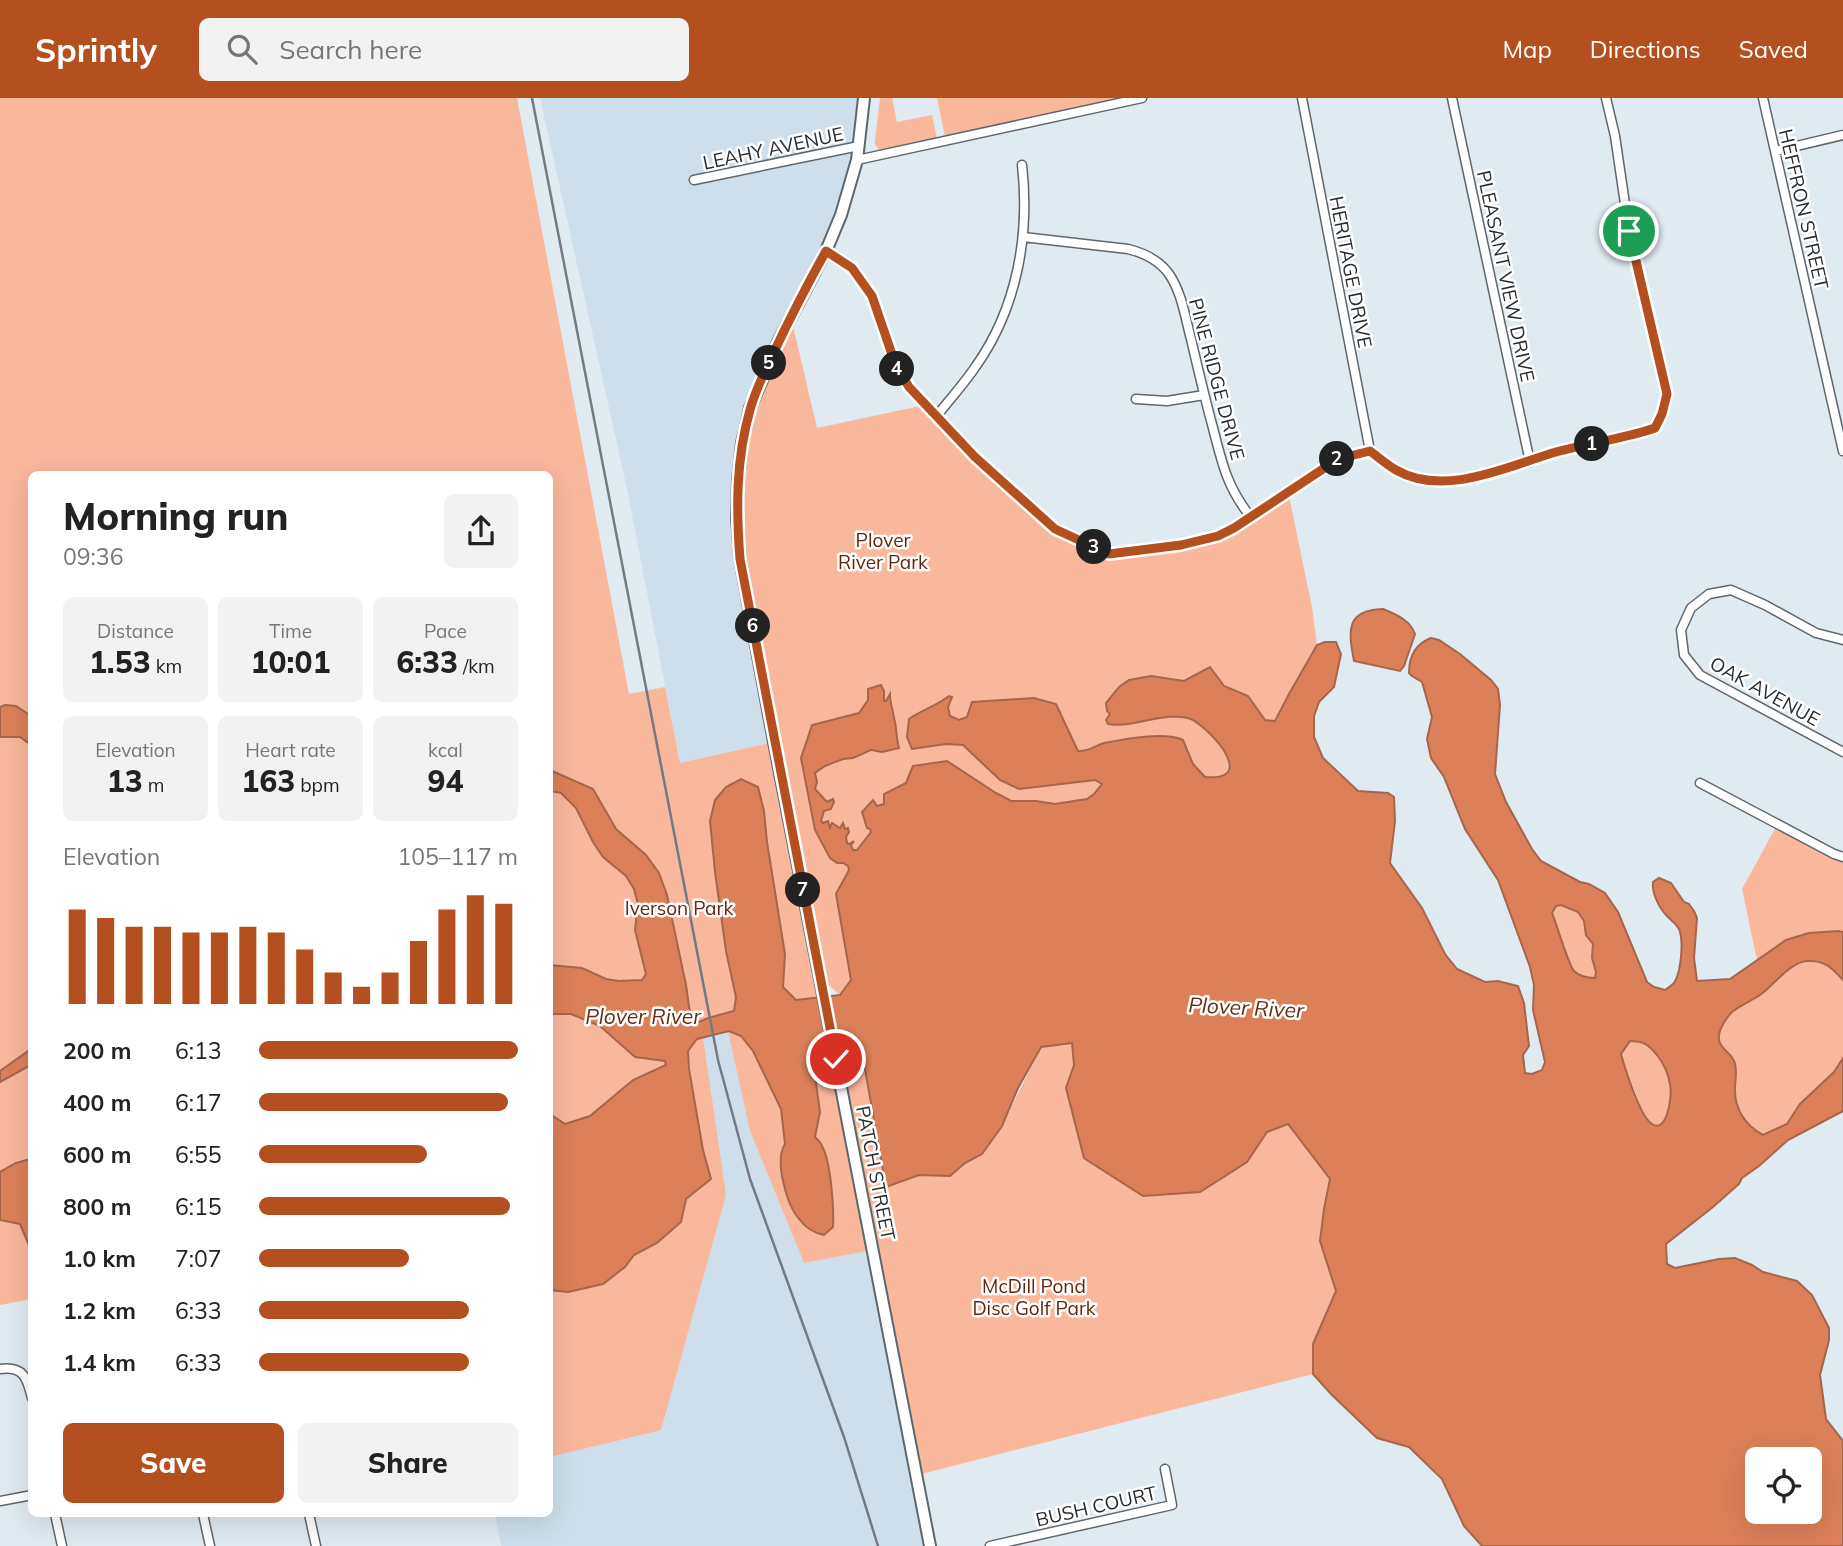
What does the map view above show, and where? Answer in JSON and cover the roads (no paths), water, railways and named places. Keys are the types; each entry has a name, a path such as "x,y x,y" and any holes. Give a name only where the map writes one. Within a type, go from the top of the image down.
{"street":[{"name":"PATCH STREET","path":"864,98 857,160 841,215 750,408 738,480 737,518 740,559 749,608 930,1546"},
{"name":"LEAHY AVENUE","path":"857,160 1142,98"},
{"name":"HERITAGE DRIVE","path":"1302,98 1370,451"},
{"name":"PLEASANT VIEW DRIVE","path":"1452,98 1530,461"},
{"path":"826,251 852,268 872,296 896,366 909,387 975,457 1055,529 1109,554 1160,549 1218,536 1338,459 1370,451 1398,471 1428,481 1468,480 1556,452 1655,428 1667,394 1629,231 1615,136 1606,98"},
{"name":"HEFFRON STREET","path":"1763,98 1843,451"},
{"path":"1775,151 1843,135"},
{"name":"LEAHY AVENUE","path":"694,180 859,146"},
{"path":"936,417 976,367 1011,298 1023,237 1025,199 1022,165"},
{"name":"PINE RIDGE DRIVE","path":"1023,237 1129,249 1141,253 1168,272 1182,301 1225,473 1237,499 1250,516"},
{"path":"1136,399 1167,401 1204,395"},
{"name":"OAK AVENUE","path":"1843,640 1816,633 1731,590 1709,594 1691,608 1681,630 1684,654 1700,675 1843,752"},
{"path":"1700,783 1843,857"},
{"path":"0,1369 18,1370 28,1384"},
{"name":"BUSH COURT","path":"990,1546 1172,1505 1165,1469"},
{"path":"0,1501 28,1496"},
{"path":"56,1517 62,1546"},
{"path":"204,1517 210,1546"},
{"path":"310,1517 316,1546"}],"water":[{"path":"1383,609 1406,622 1415,634 1400,671 1354,661 1352,624 1362,613"},
{"name":"Plover River","path":"1431,638 1439,640 1460,654 1498,689 1500,705 1495,774 1506,802 1541,861 1605,893 1618,912 1647,982 1654,987 1665,990 1674,983 1680,965 1681,949 1679,929 1655,896 1653,882 1659,878 1671,883 1697,918 1694,958 1697,981 1730,979 1786,940 1809,933 1843,932 1843,980 1823,963 1807,961 1794,965 1760,995 1732,1012 1722,1026 1719,1039 1735,1064 1735,1096 1739,1110 1746,1122 1763,1135 1787,1124 1800,1104 1834,1072 1843,1058 1843,1111 1788,1140 1742,1178 1739,1184 1713,1207 1666,1244 1667,1264 1675,1268 1735,1258 1763,1272 1797,1281 1812,1295 1829,1328 1829,1340 1820,1375 1826,1419 1843,1441 1843,1546 1482,1546 1464,1526 1442,1479 1409,1447 1377,1438 1313,1374 1313,1344 1336,1291 1320,1241 1330,1179 1288,1124 1267,1132 1247,1162 1200,1192 1143,1196 1084,1158 1066,1088 1074,1065 1072,1043 1041,1047 1018,1088 1002,1126 982,1154 965,1163 950,1176 919,1175 886,1187 861,1047 854,1044 812,1054 820,1112 815,1137 825,1153 832,1198 833,1227 824,1235 805,1225 791,1205 781,1172 785,1144 781,1109 753,1051 741,1036 729,1031 697,1039 688,1051 689,1069 703,1150 711,1179 686,1199 681,1222 657,1243 634,1255 625,1267 603,1284 568,1292 553,1290 553,1116 565,1124 590,1116 633,1080 666,1065 665,1061 635,1057 600,1026 571,1014 553,1014 553,965 582,968 606,979 619,981 642,980 646,974 635,930 638,904 634,889 626,876 603,857 576,808 561,793 553,792 553,771 593,789 616,829 646,855 659,873 667,895 690,1013 699,1022 734,1011 736,997 726,951 710,821 715,800 726,787 741,779 758,787 764,811 785,954 783,987 796,1000 840,995 851,980 836,894 849,870 848,866 830,858 815,830 801,758 812,725 859,713 868,700 868,689 881,685 884,701 890,694 899,748 882,752 871,750 825,766 815,773 815,789 827,802 833,799 834,802 831,809 824,811 821,821 828,821 830,828 832,823 840,828 843,823 849,832 847,843 854,841 851,845 853,850 857,850 871,832 862,812 873,800 877,806 884,804 884,794 906,783 913,766 947,761 1011,801 1055,804 1087,799 1102,784 1095,780 1019,789 1000,780 963,745 946,744 912,749 907,737 909,719 949,696 952,697 948,707 950,716 959,720 967,717 972,702 1034,698 1056,704 1078,751 1133,738 1175,737 1183,740 1193,764 1205,777 1219,777 1227,773 1230,768 1229,761 1213,736 1195,721 1173,717 1108,724 1106,720 1110,714 1106,703 1119,687 1129,680 1151,676 1184,681 1210,667 1224,686 1248,696 1265,720 1275,721 1317,645 1336,642 1341,654 1334,687 1319,702 1314,716 1314,737 1323,758 1358,791 1388,793 1394,797 1395,821 1390,863 1422,908 1445,954 1457,969 1485,982 1498,981 1518,986 1524,1003 1529,1046 1523,1055 1525,1073 1532,1074 1542,1070 1545,1062 1533,1010 1534,985 1530,967 1498,880 1465,829 1444,777 1431,758 1427,739 1432,717 1422,682 1409,673 1414,652","holes":["1561,905 1578,912 1584,921 1586,935 1593,944 1595,978 1581,976 1574,971 1552,913 1556,906","1630,1041 1651,1048 1667,1072 1671,1090 1669,1107 1667,1115 1659,1125 1654,1125 1643,1114 1621,1054"]},
{"path":"16,706 28,714 28,743 20,737 0,737 0,707"},
{"path":"28,1051 28,1067 0,1082 0,1071"},
{"path":"28,1160 28,1243 20,1224 0,1220 0,1172"}],"railway":[{"path":"532,98 718,1060 750,1179 844,1437 878,1546"}],"park label":[{"name":"Plover River Park","path":"883,551"},
{"name":"Iverson Park","path":"679,908"},
{"name":"McDill Pond Disc Golf Park","path":"1034,1297"}]}
